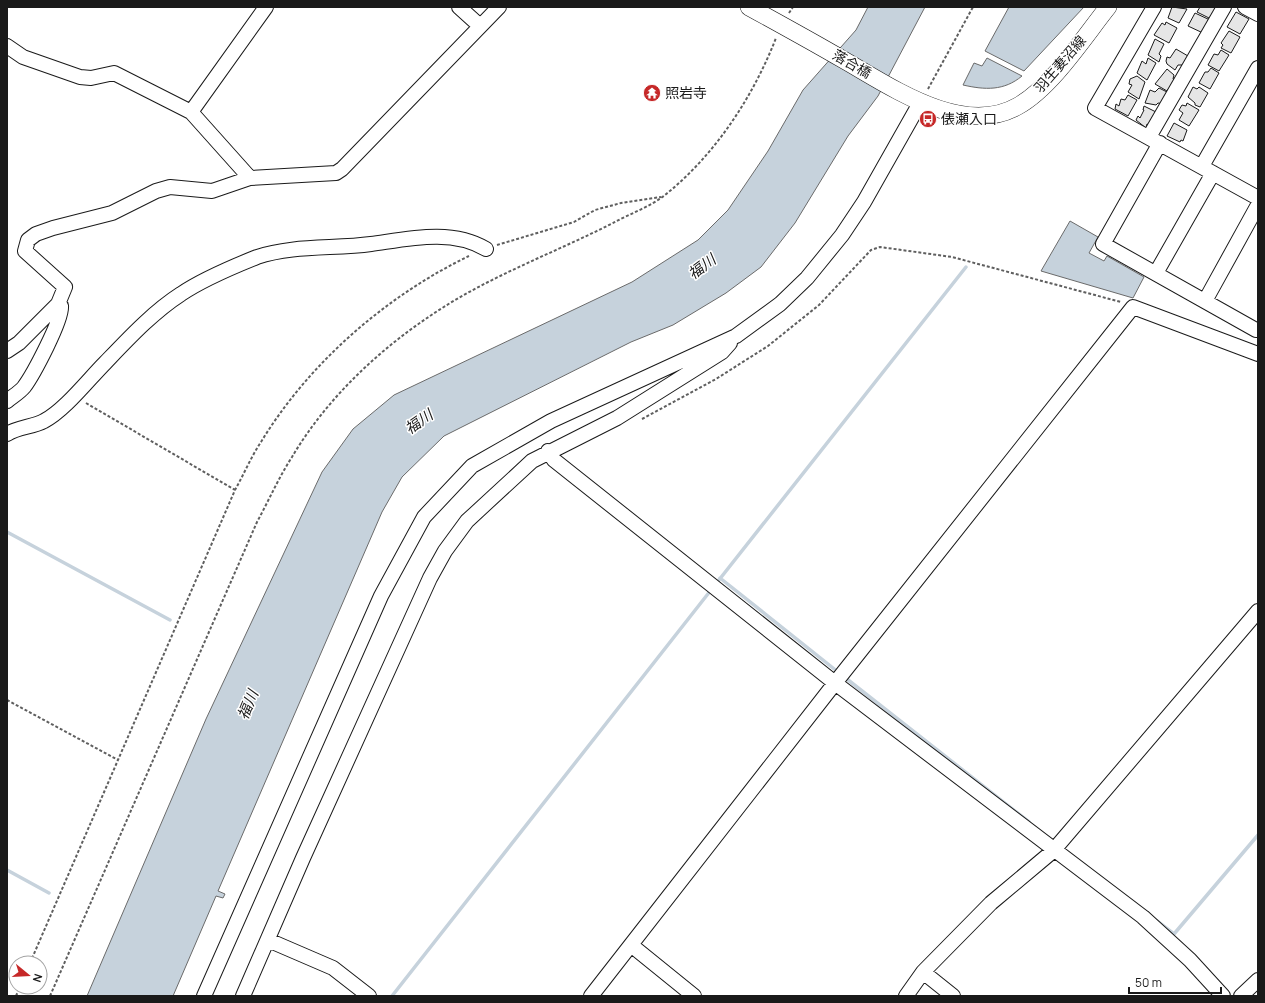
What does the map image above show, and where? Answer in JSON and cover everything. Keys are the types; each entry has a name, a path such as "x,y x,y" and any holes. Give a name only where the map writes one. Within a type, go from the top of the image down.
{"main road":[{"path":"749,7 786,27"},
{"name":"羽生妻沼線","path":"920,97 952,113 967,115 992,114 1018,106 1031,97 1049,80 1108,7"},
{"name":"落合橋","path":"786,27 920,97"}],"street":[{"path":"191,112 266,7"},
{"path":"458,7 480,26"},
{"path":"7,351 19,343 58,304 65,287 25,251 28,240 36,234 52,228 112,212 156,191 170,188 212,191 250,178 336,173 342,169 499,7"},
{"path":"1154,7 1094,108 1257,197 1205,301"},
{"path":"591,996 835,682 1133,307 1253,352 1257,328 1103,244 1154,140 1224,7"},
{"path":"1245,7 1258,14"},
{"path":"7,46 23,57 80,77 90,78 114,73 191,112 250,178"},
{"path":"1156,273 1258,68"},
{"path":"204,996 381,596 424,517 472,466 551,421 597,398 736,336 780,304 827,256 864,202 920,97"},
{"path":"7,434 44,421 73,396 113,354 168,303 182,293 208,279 257,257 277,252 349,246 406,238 455,238 474,242 486,249"},
{"path":"7,401 20,391 31,376 62,312 61,306 58,304"},
{"path":"243,996 303,858 430,578 445,551 467,521 483,504 532,461 617,418 722,352 736,336"},
{"path":"548,452 554,460 835,682 1053,851 1143,917 1190,960 1223,996"},
{"path":"906,996 923,972 991,903 1053,851 1258,611"},
{"path":"268,940 333,968 369,996"},
{"path":"631,945 694,996"},
{"path":"923,972 953,996"},
{"path":"1241,996 1258,980"}],"path":[{"path":"920,97 973,7"},
{"path":"50,996 257,522 291,457 306,434 331,404 366,367 429,316 499,276 577,242 664,196 692,170 728,129 786,27"},
{"path":"33,955 235,490 261,442 297,392 328,358 359,329 405,293 441,269 486,249 574,222 602,208 621,203 664,196"},
{"path":"640,420 710,382 768,346 819,305 871,250 880,247 952,257 1116,300 1133,307"},
{"path":"73,396 235,490"},
{"path":"7,700 118,760"}],"water":[{"name":"福川","path":"868,7 925,7 878,96 848,136 795,223 761,267 726,293 673,325 631,342 444,436 402,477 382,512 218,891 225,894 223,898 216,896 173,996 87,996 206,719 322,472 353,429 394,395 632,282 698,240 728,210 768,151 803,90 856,30"},
{"path":"1009,7 1084,7 1024,71 985,51"},
{"path":"987,58 1022,76 1001,87 979,88 963,85 974,63 982,66"},
{"path":"1070,221 1098,237 1089,253 1104,261 1107,256 1144,277 1133,298 1041,271"}],"building":[{"path":"1172,7 1187,9 1179,23 1168,18"},
{"path":"1200,7 1216,7 1211,19 1197,12"},
{"path":"1236,12 1249,19 1240,34 1227,27"},
{"path":"1195,13 1210,20 1203,33 1188,26"},
{"path":"1166,22 1177,28 1169,43 1154,35 1162,23 1165,25"},
{"path":"1229,31 1240,37 1231,53 1221,48 1223,45 1221,43"},
{"path":"1155,39 1164,44 1159,54 1161,56 1159,62 1148,55"},
{"path":"1176,49 1188,56 1184,65 1178,65 1175,70 1167,64 1166,61 1167,57 1170,58"},
{"path":"1221,50 1229,55 1219,71 1208,65 1214,54 1218,55"},
{"path":"1148,58 1156,63 1147,80 1137,73 1142,61 1146,64"},
{"path":"1211,68 1219,73 1210,89 1199,83 1205,72 1208,72"},
{"path":"1167,69 1174,75 1173,79 1178,81 1173,90 1169,88 1167,91 1155,84"},
{"path":"1137,76 1145,82 1139,99 1128,92 1132,85 1129,84 1130,79"},
{"path":"1193,87 1197,89 1199,87 1208,93 1200,107 1195,105 1195,103 1188,97"},
{"path":"1159,88 1169,93 1165,104 1158,103 1156,105 1145,103 1150,90 1155,92"},
{"path":"1128,95 1137,100 1128,116 1115,109 1116,104 1119,106 1121,99 1125,100"},
{"path":"1187,103 1199,110 1189,126 1179,120 1183,113 1179,110 1182,105 1186,106"},
{"path":"1144,106 1158,113 1151,126 1147,124 1146,128 1136,120 1138,116 1140,118 1144,110"},
{"path":"1174,123 1187,130 1183,141 1181,140 1180,142 1167,136"}],"waterway":[{"path":"715,585 966,267"},
{"path":"7,532 170,620"},
{"path":"720,578 838,672"},
{"path":"392,996 711,590"},
{"path":"843,676 1029,822"},
{"path":"1157,921 1174,934 1258,835"},
{"path":"7,870 49,893"}],"place":[{"name":"照岩寺","path":"652,93"},
{"name":"俵瀬入口","path":"928,119"}]}
